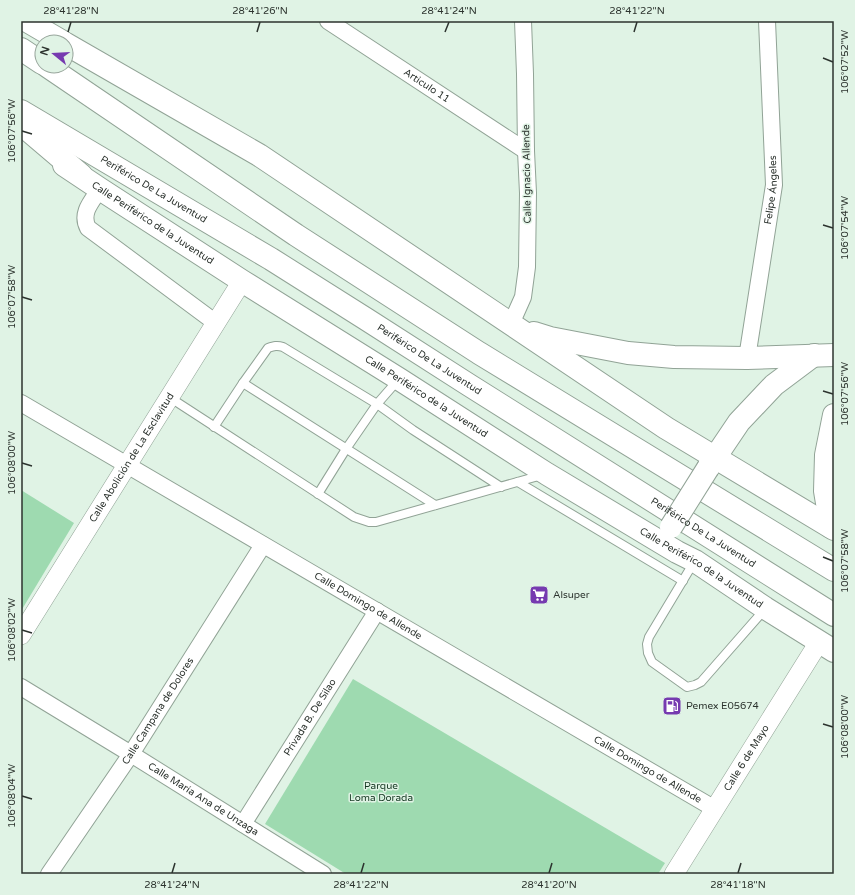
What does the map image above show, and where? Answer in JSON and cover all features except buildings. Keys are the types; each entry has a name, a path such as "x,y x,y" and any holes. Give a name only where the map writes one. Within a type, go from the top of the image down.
{"main road":[{"path":"28,21 50,34"},
{"path":"22,49 34,57"},
{"path":"74,49 259,155 666,428 711,463 832,528"},
{"path":"59,74 296,235 479,353 834,570"},
{"name":"Periférico De La Juventud","path":"21,112 277,263 469,386 834,615"},
{"path":"21,124 81,175"},
{"name":"Calle Periférico de la Juventud","path":"21,137 242,282 399,379 547,474 666,535 695,562 765,608 827,646"},
{"path":"515,327 550,338 628,353 674,357 747,358 824,355"},
{"path":"666,535 711,463 740,422 774,385 824,355"},
{"path":"832,528 826,491 826,455 834,415"}],"street":[{"name":"Articulo 11","path":"328,21 526,151"},
{"name":"Calle Ignacio Allende","path":"515,327 523,297 527,267 528,193 523,21"},
{"name":"Felipe Ángeles","path":"747,358 774,185 767,21"},
{"path":"100,189 86,211 85,223 88,228 216,323"},
{"name":"Calle Abolición de La Esclavitud","path":"21,635 242,282"},
{"name":"Calle Domingo de Allende","path":"21,403 715,809"},
{"name":"Calle Campana de Dolores","path":"52,873 131,754 263,545"},
{"name":"Privada B. De Silao","path":"243,824 377,611"},
{"name":"Calle 6 de Mayo","path":"674,874 715,809 827,646"},
{"name":"Calle María Ana de Unzaga","path":"21,687 324,874"}],"lane":[{"path":"214,427 268,348 275,345 280,346 377,404 412,430 501,487"},
{"path":"318,494 346,449 377,404 399,379"},
{"path":"243,383 435,505"},
{"path":"169,397 354,517 369,522 376,522 547,474"},
{"path":"518,482 683,581"},
{"path":"695,562 648,638 647,644 648,653 652,662 687,687 695,685 705,678 765,608"}],"green space":[{"path":"21,490 74,523 21,611"},
{"name":"Parque Loma Dorada","path":"353,679 665,863 658,874 346,874 265,824"}],"place":[{"name":"Alsuper","path":"539,595"},
{"name":"Pemex E05674","path":"672,706"}]}
